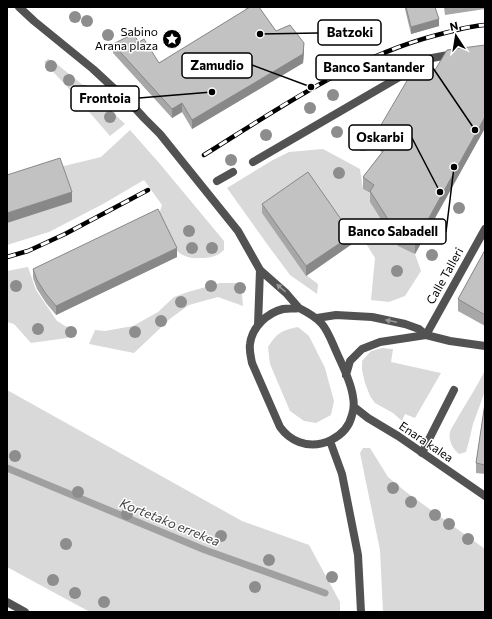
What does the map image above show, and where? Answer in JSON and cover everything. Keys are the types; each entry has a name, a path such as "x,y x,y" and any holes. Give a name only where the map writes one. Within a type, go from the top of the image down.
{"street":[{"path":"19,7 34,22 93,69 134,107 155,129 238,231 260,270 286,293 299,308 323,324 354,397 354,407 348,425 340,435 330,441 320,444 310,445 299,442 291,438 280,427 252,363 250,355 250,344 253,334 258,325 266,317 284,309 299,308"},
{"path":"253,162 432,58 462,52"},
{"path":"217,181 233,172"},
{"name":"Calle Talleri","path":"426,335 485,229"},
{"path":"258,325 260,270"},
{"path":"316,318 336,315 372,317 405,324 419,329 426,335"},
{"path":"346,376 350,361 362,349 380,342 426,335 450,341 485,346"},
{"path":"422,453 454,390"},
{"name":"Enara kalea","path":"354,407 368,418 398,436 485,496"},
{"path":"330,441 342,474 358,555 361,612"},
{"path":"7,602 25,612"}],"shaded area":[{"path":"48,59 53,61 89,90 125,124 110,136 44,62"},
{"path":"130,130 224,241 224,250 220,254 204,258 190,258 176,250 158,218 162,205 144,180 103,204 49,232 7,245 7,223 60,167 101,157"},
{"path":"323,149 360,169 363,189 374,196 415,254 421,271 405,296 389,302 371,300 375,258 362,237 306,275 318,284 317,294 290,275 227,188 271,161 289,152"},
{"path":"28,267 36,290 57,321 65,326 75,329 67,338 31,343 14,324 7,322 7,271"},
{"path":"220,283 241,283 243,306 218,297 189,305 171,318 134,353 89,344 95,330 105,331 133,326 158,312 174,297"},
{"path":"298,327 309,336 325,368 334,401 331,415 316,423 304,421 290,411 270,364 268,347 271,342 280,333 288,329"},
{"path":"382,348 393,349 391,362 441,373 415,418 405,414 402,421 393,413 375,403 370,396 362,370 362,361 371,351"},
{"path":"485,370 485,391 473,424 466,452 459,454 452,444 450,432"},
{"path":"7,390 242,521 309,545 340,602 340,612 90,612 7,567"},
{"path":"363,448 370,448 388,477 406,492 485,549 485,612 383,612 380,550 360,453"}],"building":[{"path":"250,7 259,7 276,31 290,25 304,43 303,54 192,120 182,103 172,109 113,44 133,34 139,42 144,39 159,63"},
{"path":"406,7 435,7 439,19 411,27"},
{"path":"485,45 485,117 415,243 398,235 370,191 374,185 363,177 388,145 374,137 415,67 432,75 447,50"},
{"path":"60,158 72,192 7,213 7,175"},
{"path":"308,172 352,235 306,266 262,204"},
{"path":"158,209 177,248 56,306 37,280 33,269"},
{"path":"485,250 485,315 458,299"},
{"path":"485,403 485,465 476,463"}],"waterway":[{"name":"Kortetako errekea","path":"7,468 205,550 325,593"}],"railway":[{"path":"204,155 316,86 375,57 437,35 485,25"},
{"path":"7,257 28,251 65,234 148,190"}],"place":[{"name":"Batzoki","path":"260,34"},
{"name":"Sabino Arana plaza","path":"172,39"},
{"name":"Zamudio","path":"311,87"},
{"name":"Frontoia","path":"212,92"},
{"name":"Banco Santander","path":"475,130"},
{"name":"Banco Sabadell","path":"454,167"},
{"name":"Oskarbi","path":"440,192"}]}
